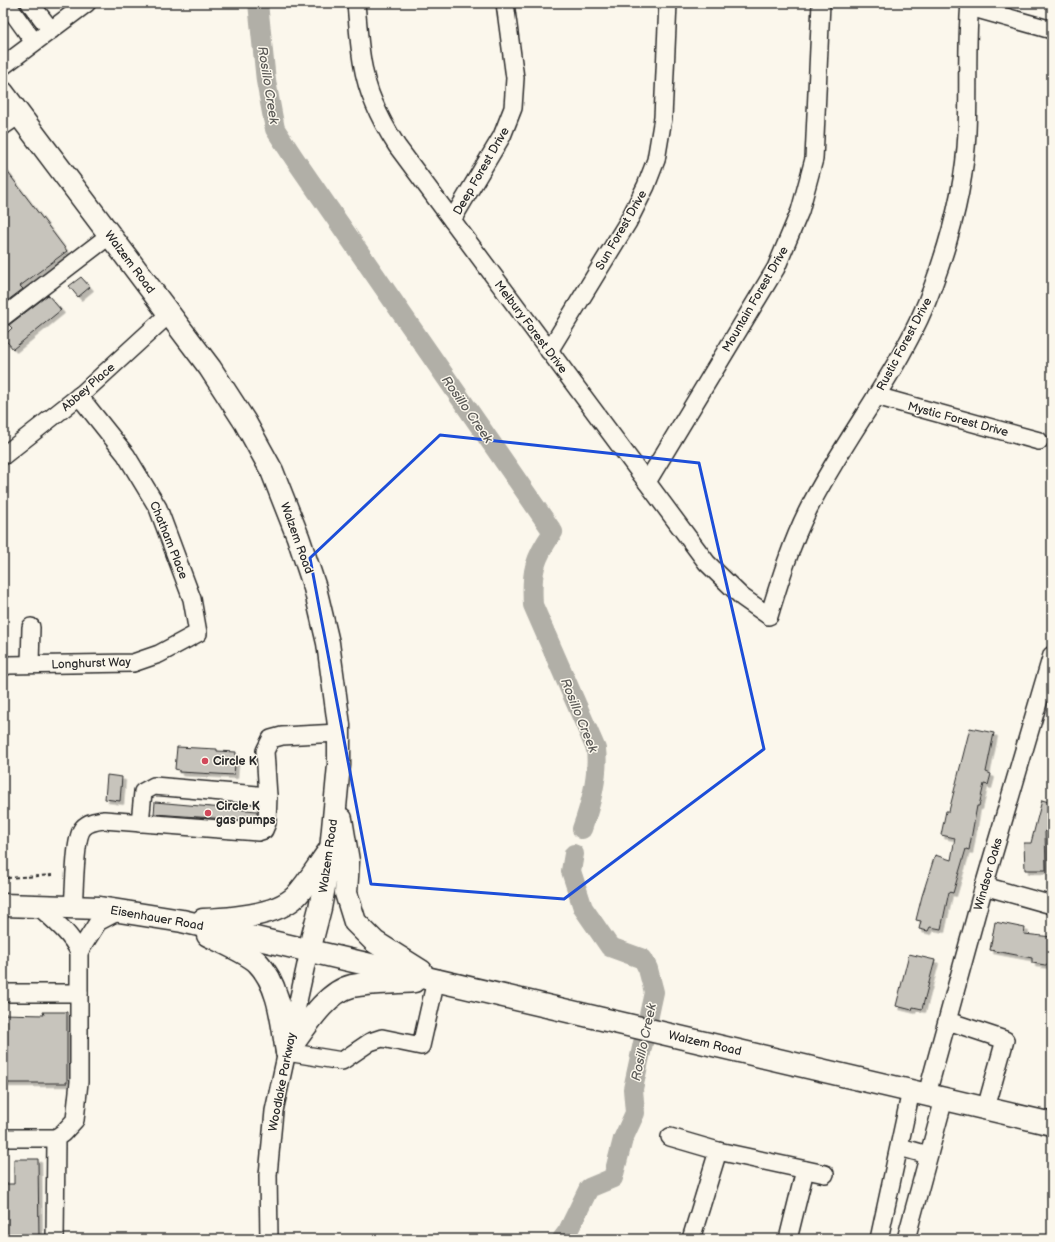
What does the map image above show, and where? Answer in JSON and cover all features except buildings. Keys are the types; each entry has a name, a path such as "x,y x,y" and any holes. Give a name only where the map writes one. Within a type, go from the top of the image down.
{"main road":[{"name":"Walzem Road","path":"3,93 11,120 110,235 210,368 245,422 272,471 298,537 315,588 328,643 338,733 336,792 331,850 320,908 309,951 1052,1124"},
{"path":"336,792 348,861 346,892 350,911 355,922 375,942 436,980"},
{"path":"182,921 214,920 264,914 280,908 296,896 331,850"},
{"name":"Eisenhauer Road","path":"3,905 73,906 119,911 182,921 309,951"},
{"path":"182,921 258,962 267,974 277,998 287,1052"},
{"path":"287,1052 325,1002 342,990 352,986 436,980"}],"street":[{"path":"6,3 34,42"},
{"path":"30,3 51,30"},
{"path":"3,66 87,3"},
{"name":"Melbury Forest Drive","path":"356,3 364,69 373,102 397,146 707,563 742,597 769,616"},
{"name":"Deep Forest Drive","path":"452,220 502,136 513,108 515,78 505,3"},
{"name":"Sun Forest Drive","path":"550,351 628,222 646,186 656,160 663,118 668,3"},
{"name":"Mountain Forest Drive","path":"647,482 776,268 800,211 814,159 821,3"},
{"path":"970,5 1052,30"},
{"name":"Rustic Forest Drive","path":"769,616 791,548 808,510 876,396 917,323 930,294 950,235 957,206 967,131 967,56 970,5"},
{"path":"3,317 110,235"},
{"name":"Abbey Place","path":"3,456 79,396 169,314"},
{"name":"Chatham Place","path":"79,396 126,455 158,508 192,599 198,633"},
{"name":"Mystic Forest Drive","path":"876,396 1046,443"},
{"path":"30,664 31,627"},
{"name":"Longhurst Way","path":"3,667 9,665 30,664 133,663 159,654 198,633"},
{"name":"Windsor Oaks","path":"927,1095 984,886 1052,656"},
{"path":"73,906 78,843 83,828 92,822 104,820 258,832 264,830 268,823 265,751 271,739 282,736 338,733"},
{"path":"140,823 143,792 154,786 268,796"},
{"path":"984,886 1052,905"},
{"path":"3,1138 56,1138 62,1134 75,1120 79,1082 79,952 60,926 36,905"},
{"path":"79,952 98,922 119,911"},
{"name":"Woodlake Parkway","path":"269,1239 268,1175 273,1118 309,951"},
{"path":"287,1052 342,1061 370,1042 382,1038 421,1046 436,980"},
{"path":"3,993 79,993"},
{"path":"948,1021 1005,1040 986,1108"},
{"path":"879,1239 900,1147 927,1095"},
{"path":"906,1239 928,1155 927,1095"},
{"path":"670,1137 718,1151 825,1174"},
{"path":"55,1239 56,1138"},
{"path":"900,1147 928,1155"},
{"path":"690,1239 718,1151"},
{"path":"788,1239 805,1170"}],"path":[{"path":"7,878 54,875"}],"highlighted area":[{"path":"440,435 699,463 764,749 564,899 371,884 310,558"}],"waterway":[{"name":"Rosillo Creek","path":"258,3 266,81 275,129 553,532 542,550 535,566 533,575 533,605 596,749 597,759 594,789 582,829"},
{"name":"Rosillo Creek","path":"562,1239 568,1231 589,1188 613,1178 623,1139 635,1113 633,1089 654,992 648,969 643,959 610,947 583,908 571,871 574,854"}],"place":[{"name":"Circle K","path":"205,761"},
{"name":"Circle K gas pumps","path":"208,813"}]}
